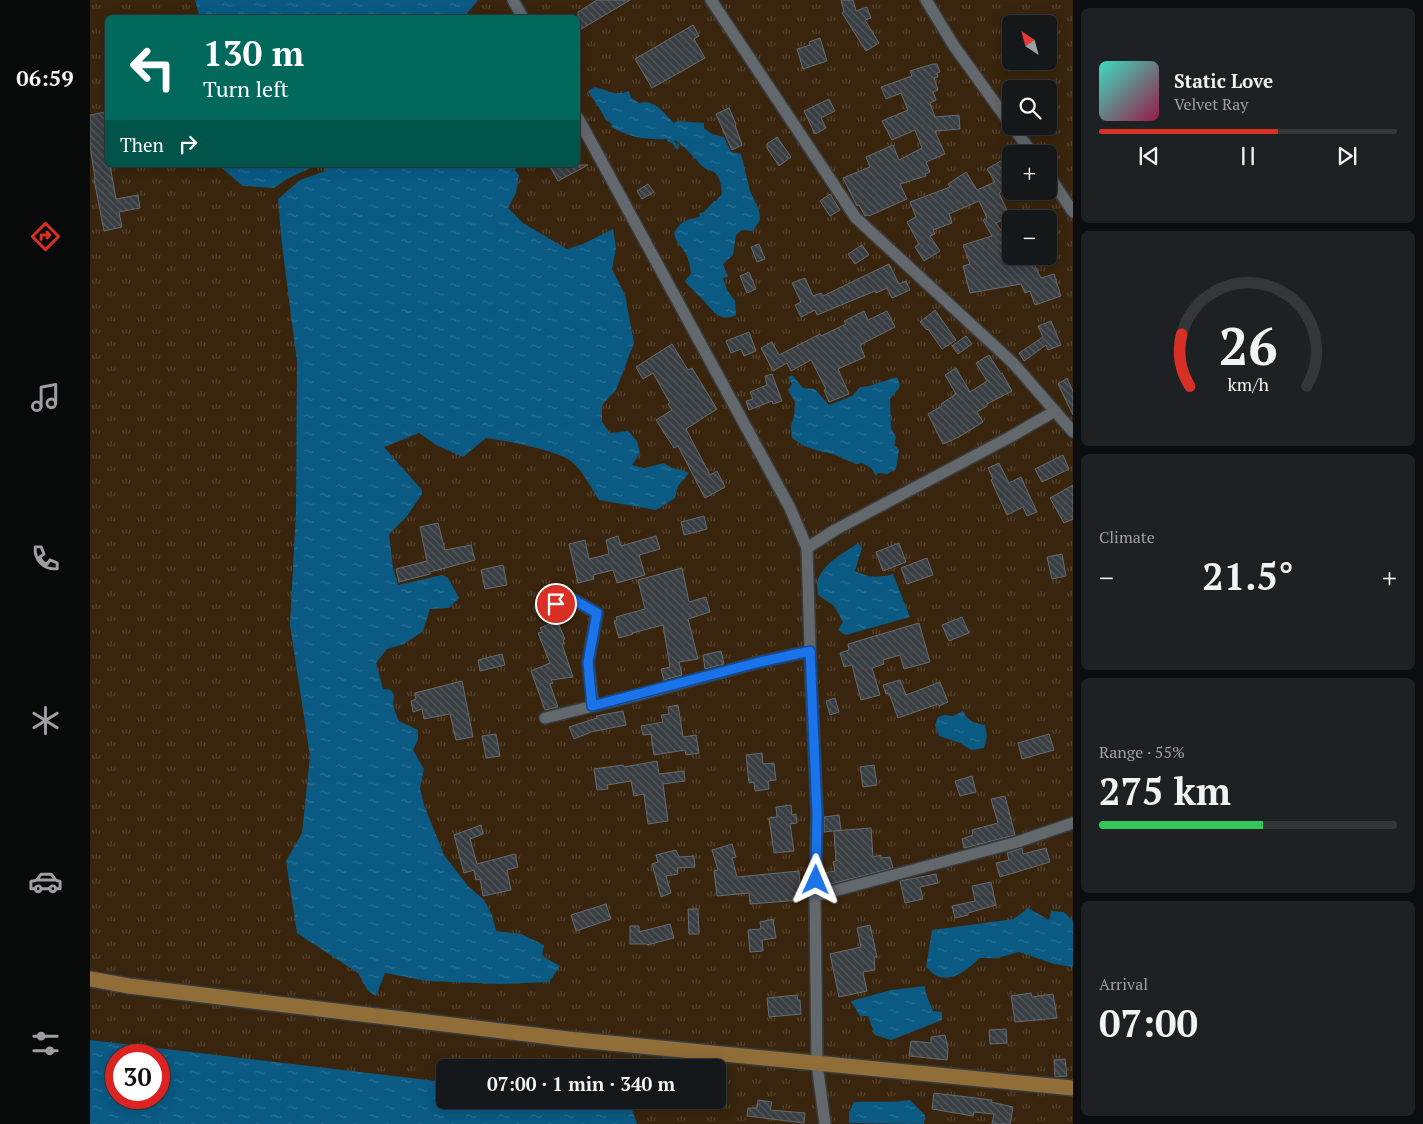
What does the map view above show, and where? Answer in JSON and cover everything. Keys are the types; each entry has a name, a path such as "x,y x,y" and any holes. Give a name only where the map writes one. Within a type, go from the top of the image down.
{"main road":[{"path":"90,979 129,986 559,1038 1073,1088"}],"street":[{"path":"513,0 521,15"},
{"path":"711,0 856,218 1013,363 1073,432"},
{"path":"926,0 954,46 1002,111"},
{"path":"580,122 790,508 807,548 817,814 817,1064 825,1124"},
{"path":"1057,188 1073,212"},
{"path":"807,548 835,530 1055,411"},
{"path":"540,608 572,599 597,613 588,662 592,706"},
{"path":"545,718 756,663 810,651"},
{"path":"816,896 976,854 1073,823"}],"green space":[{"path":"90,0 1073,0 1073,1124 90,1124"}],"water":[{"path":"195,0 478,0 466,15 199,15"},
{"path":"595,87 616,93 629,91 631,98 639,103 645,102 655,105 674,123 677,121 704,123 704,128 712,134 724,137 731,152 741,154 750,191 759,210 760,220 753,231 742,230 736,235 733,255 723,264 728,277 723,278 727,290 735,301 736,315 725,318 717,315 685,282 691,274 689,264 686,254 674,233 683,222 700,216 699,213 704,212 722,194 718,177 714,172 703,167 677,141 674,140 679,148 677,150 666,139 638,137 611,127 612,124 606,120 598,106 595,106 597,105 588,91"},
{"path":"220,167 313,167 287,179 274,188 243,186"},
{"path":"324,167 517,167 515,170 519,175 516,193 508,208 523,223 567,249 583,244 613,229 616,248 612,269 625,295 634,343 616,390 602,405 602,422 610,433 628,431 637,441 640,453 632,465 644,468 664,463 689,473 678,486 675,498 656,510 599,500 572,462 555,454 506,441 486,438 463,457 436,445 419,433 384,447 422,490 422,494 407,516 389,534 393,568 398,585 442,575 448,578 459,598 449,608 430,609 423,631 404,644 387,649 376,663 383,689 391,690 394,695 393,706 399,721 418,730 418,739 413,750 424,769 420,788 424,805 444,855 468,886 484,900 492,915 496,931 521,934 544,945 542,956 560,966 549,982 500,984 427,981 385,973 376,996 368,991 358,973 297,933 286,861 302,833 310,756 290,625 296,511 297,362 278,199 300,180 325,171"},
{"path":"792,375 803,388 815,389 829,405 852,396 860,387 897,377 899,387 890,399 891,428 896,437 894,444 899,450 896,469 887,474 878,473 876,476 871,468 862,463 856,464 833,454 804,446 792,438 791,425 794,417 795,402 788,390 792,384 788,377"},
{"path":"858,543 862,548 855,571 874,577 893,574 910,617 846,635 838,630 843,622 834,606 818,595 817,582 821,573 830,563"},
{"path":"963,711 967,718 977,724 985,725 987,736 984,748 971,750 960,743 939,736 935,725 938,717 944,715 953,716"},
{"path":"1028,908 1049,920 1051,911 1064,912 1073,921 1073,967 1054,964 1019,952 997,958 980,958 957,975 946,978 938,976 926,967 932,930 1014,919"},
{"path":"925,986 933,1011 942,1012 942,1020 891,1040 875,1035 868,1016 860,1016 851,1001 891,990"},
{"path":"90,1040 124,1044 105,1044 105,1109 170,1109 170,1049 436,1081 436,1109 632,1109 637,1124 90,1124"},
{"path":"910,1100 925,1115 924,1124 849,1123 849,1112 854,1102"}],"building":[{"path":"597,0 630,0 580,30 580,15 578,15 578,12"},
{"path":"841,0 853,0 856,11 867,7 871,18 865,20 879,43 866,51 842,13 844,12"},
{"path":"693,25 699,36 694,39 705,58 652,88 635,59"},
{"path":"820,38 827,61 803,69 797,49 810,45 809,42"},
{"path":"937,64 940,72 937,73 938,77 934,78 938,90 933,92 936,100 930,103 935,117 959,115 960,129 935,131 945,154 926,162 930,172 925,174 926,176 900,184 907,199 869,216 865,216 859,205 857,206 843,178 870,167 866,157 893,145 899,160 922,148 915,130 892,140 882,121 908,110 901,93 886,99 881,87 912,76 910,71"},
{"path":"829,99 835,111 821,118 826,128 815,134 804,111"},
{"path":"729,108 742,145 732,150 716,114"},
{"path":"105,112 105,167 110,167 116,199 138,195 140,208 119,212 122,227 104,231 90,146 90,115"},
{"path":"777,137 791,157 779,166 767,148 767,144"},
{"path":"1002,160 1002,191 999,193 1007,210 1002,210 1002,220 996,223 1002,232 1002,265 1034,265 1041,278 1054,274 1061,296 1035,305 1030,291 1025,293 1021,284 970,293 963,266 970,264 963,245 992,236 983,220 987,218 979,201 949,214 952,223 933,230 935,234 930,236 940,251 924,261 915,247 919,244 907,222 916,217 910,202 950,187 948,184 966,172 977,190 995,182 987,169"},
{"path":"580,165 588,165 558,181 550,167 580,167"},
{"path":"648,184 654,192 642,199 637,191"},
{"path":"830,194 840,210 830,216 820,201"},
{"path":"759,244 765,259 757,262 751,247"},
{"path":"862,245 869,255 855,264 848,254"},
{"path":"889,264 899,284 906,281 910,290 892,298 887,288 876,293 875,291 817,315 815,310 801,317 795,305 801,302 792,283 805,278 813,296 821,293 823,296"},
{"path":"749,272 756,289 747,293 740,276"},
{"path":"935,310 956,340 942,349 928,329 920,322"},
{"path":"864,311 868,320 887,311 895,327 860,345 865,357 838,369 849,394 829,402 824,390 826,389 811,360 791,371 787,363 773,371 761,348 772,342 779,355 820,334 821,336 846,324 844,321"},
{"path":"1051,321 1061,345 1048,350 1046,345 1024,361 1019,353 1043,337 1038,326"},
{"path":"749,332 756,351 744,356 741,349 731,353 726,341"},
{"path":"966,336 972,344 958,354 952,346"},
{"path":"672,344 688,370 692,368 717,409 686,429 710,475 717,471 725,487 705,498 678,446 674,448 656,420 672,410 668,404 670,403 653,373 643,379 636,367"},
{"path":"989,355 1012,391 987,404 987,406 977,412 983,422 959,437 943,444 928,414 942,406 941,404 956,394 945,375 956,368 970,392 987,381 976,363"},
{"path":"772,374 782,401 773,404 772,401 749,410 746,401 753,399 750,392 767,385 765,376"},
{"path":"1067,378 1073,391 1073,415 1058,384"},
{"path":"1063,455 1069,469 1042,482 1035,469"},
{"path":"999,463 1009,483 1021,477 1037,512 1027,516 1023,507 1007,515 991,480 993,479 988,468"},
{"path":"1073,485 1073,519 1064,523 1050,498"},
{"path":"704,516 707,529 684,535 681,522"},
{"path":"438,523 445,550 471,545 475,560 399,582 396,569 427,561 420,527"},
{"path":"618,536 621,546 656,536 660,549 639,555 645,575 617,583 613,570 593,575 594,579 578,583 569,544 585,540 589,559 609,554 606,540"},
{"path":"899,543 906,562 883,571 876,552"},
{"path":"1062,554 1066,576 1052,579 1047,557"},
{"path":"927,558 933,575 907,584 901,568"},
{"path":"503,565 507,585 485,589 481,570"},
{"path":"682,568 689,602 706,597 710,612 688,619 698,659 679,662 682,675 664,680 661,669 670,667 663,625 619,638 614,621 617,620 616,617 645,609 638,580"},
{"path":"962,617 969,633 949,641 942,625"},
{"path":"557,621 565,639 562,644 573,677 551,680 553,683 550,684 558,707 545,710 531,671 550,663 538,633 542,632 540,628"},
{"path":"919,623 930,662 904,669 900,655 883,660 884,664 872,668 880,695 861,700 852,665 844,667 840,653 849,650 848,644"},
{"path":"721,651 724,664 705,669 703,655"},
{"path":"502,654 505,665 480,671 478,660"},
{"path":"900,680 906,695 940,682 948,702 898,718 889,693 886,694 883,685"},
{"path":"462,681 473,737 456,740 450,714 424,719 422,709 413,712 411,701 416,699 415,693"},
{"path":"835,698 839,712 830,715 826,701"},
{"path":"678,705 683,737 696,735 699,753 686,755 685,750 654,755 651,734 643,735 641,726 663,722 661,715 669,714 668,707"},
{"path":"623,711 626,725 591,732 574,739 569,727 597,718 596,716"},
{"path":"496,734 500,756 486,758 482,736"},
{"path":"1049,734 1054,750 1022,759 1018,743"},
{"path":"762,753 763,764 774,763 776,780 768,781 769,789 755,791 754,782 749,783 746,755"},
{"path":"657,761 659,774 684,771 685,781 663,784 668,821 648,824 644,794 634,796 631,781 607,785 608,789 597,790 594,769 623,765 624,767"},
{"path":"874,765 877,785 863,787 860,767"},
{"path":"972,776 976,792 960,796 955,781"},
{"path":"1005,796 1015,835 964,848 962,839 973,835 972,830 998,823 991,799"},
{"path":"791,805 792,815 796,814 797,823 790,824 794,851 774,853 769,818 777,817 776,807"},
{"path":"839,815 841,830 824,832 824,817"},
{"path":"481,825 483,834 470,839 477,864 515,854 518,867 507,870 511,890 483,896 480,879 476,880 474,870 464,873 454,835"},
{"path":"871,828 873,857 881,855 881,858 890,857 893,868 827,885 824,873 835,871 833,862 836,861 834,831"},
{"path":"732,844 736,857 732,858 737,877 799,871 801,900 750,904 749,893 717,896 714,871 718,870 712,850"},
{"path":"1022,848 1023,854 1046,848 1050,862 1000,877 996,863 1009,860 1007,853"},
{"path":"676,850 679,857 694,856 695,867 677,868 678,874 666,876 671,893 661,897 652,864 658,862 656,855"},
{"path":"936,874 938,883 920,887 923,899 905,903 900,881"},
{"path":"991,882 996,905 955,918 952,906 975,901 972,886"},
{"path":"606,904 611,919 576,931 571,915"},
{"path":"688,909 698,909 699,934 689,934"},
{"path":"773,919 776,938 762,940 763,951 750,952 748,930 761,929 760,922"},
{"path":"670,924 674,938 647,945 630,944 630,926 639,926 639,932"},
{"path":"870,925 877,957 874,957 875,970 863,972 867,991 839,997 830,954 861,947 857,928"},
{"path":"1031,993 1032,997 1053,994 1057,1018 1015,1022 1011,996"},
{"path":"797,995 798,1000 800,1000 801,1014 769,1017 767,998"},
{"path":"1006,1029 1007,1043 990,1044 989,1030"},
{"path":"945,1035 948,1049 947,1060 909,1056 911,1041 931,1043 931,1037"},
{"path":"1065,1059 1067,1076 1055,1077 1054,1060"},
{"path":"934,1093 992,1100 991,1102 1013,1107 1010,1124 992,1124 994,1114 974,1112 973,1116 932,1109"},
{"path":"758,1100 772,1102 770,1110 805,1113 804,1123 747,1116 748,1108 757,1108"}],"route":[{"path":"556,604 572,599 597,613 588,662 592,706 756,663 810,651 817,814 816,880"}]}
